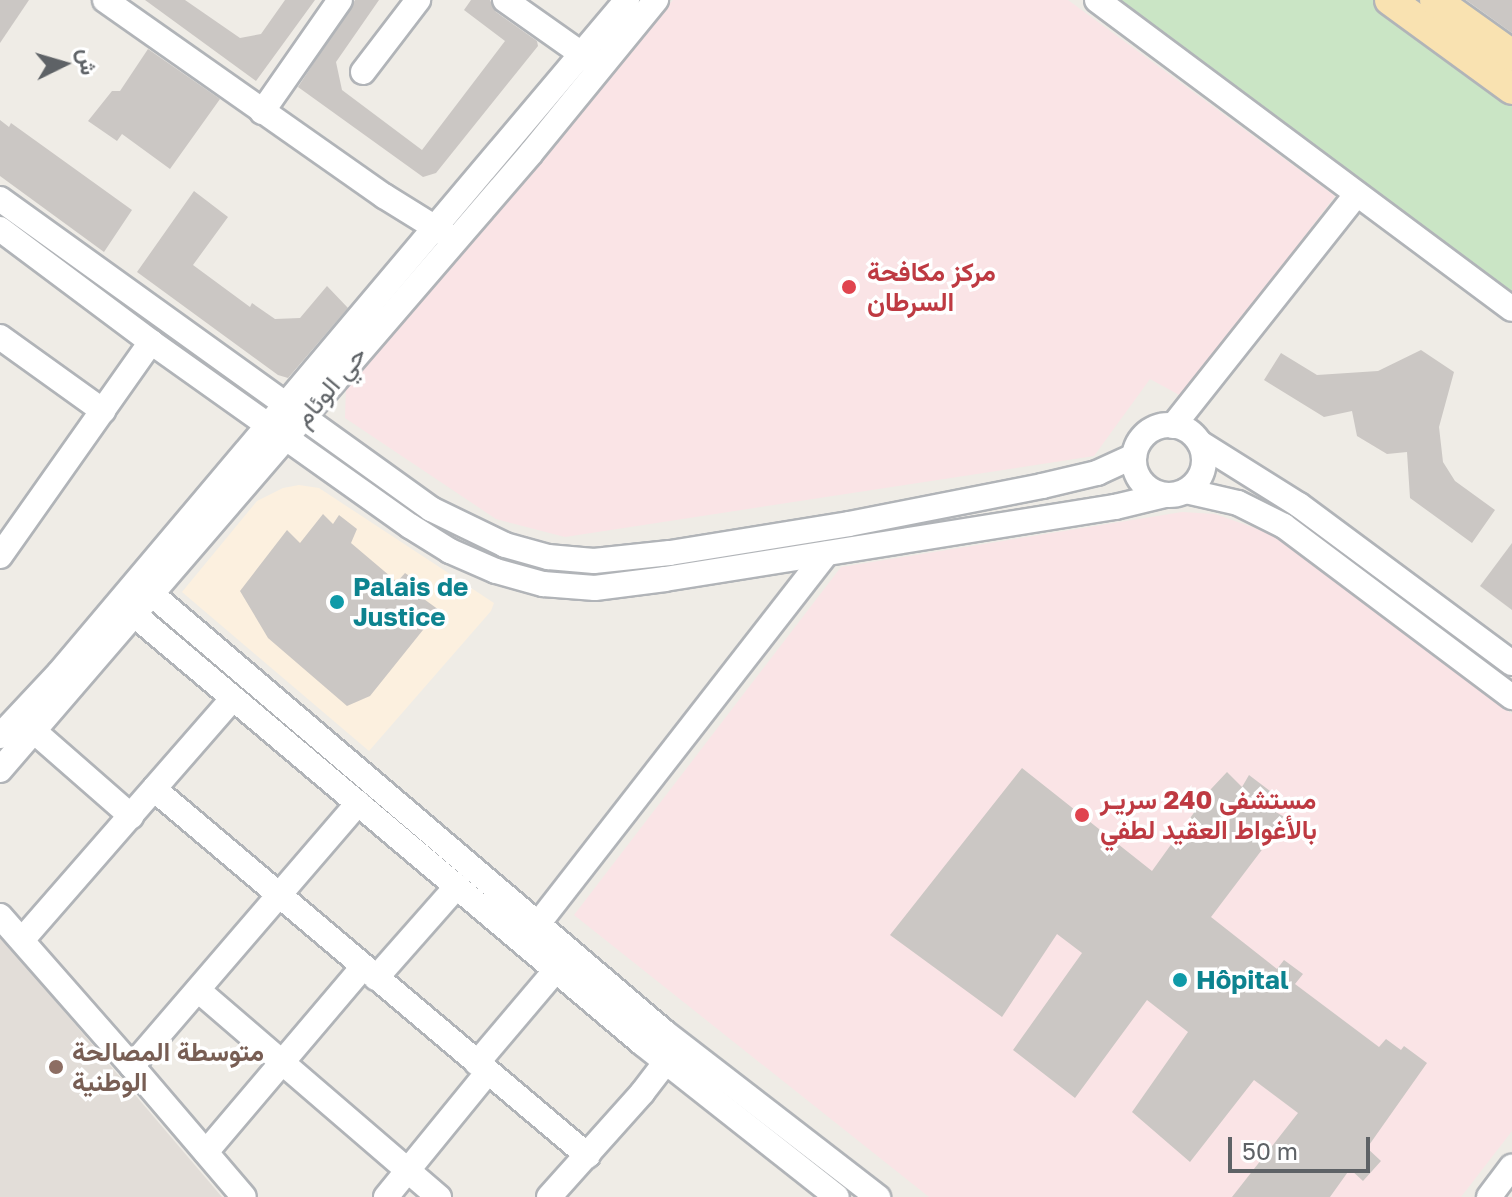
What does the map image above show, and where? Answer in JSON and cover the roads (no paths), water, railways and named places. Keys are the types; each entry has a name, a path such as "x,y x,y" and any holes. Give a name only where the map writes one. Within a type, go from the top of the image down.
{"main road":[{"path":"1390,0 1512,89"},
{"path":"1435,0 1512,55"}],"street":[{"path":"105,0 384,196 446,234"},
{"path":"262,112 340,0"},
{"path":"363,72 418,0"},
{"path":"505,0 592,61"},
{"name":"حي الوئام","path":"592,61 627,0"},
{"name":"حي الوئام","path":"0,770 35,732 127,608 592,61 656,0"},
{"path":"1097,0 1512,309"},
{"path":"1173,426 1356,195"},
{"path":"0,199 296,411 383,478 463,527 535,554 594,561 670,553 1013,492 1097,473 1134,456 1144,436 1152,430 1173,426 1193,434 1200,443 1299,505 1512,663"},
{"path":"0,229 151,342 410,526 450,551 496,571 543,584 595,588 1115,507 1176,493 1201,475 1203,454 1200,443"},
{"path":"0,337 103,411"},
{"path":"0,556 151,342"},
{"path":"1134,456 1139,477 1146,486 1238,503 1284,526 1512,697"},
{"path":"538,924 826,554"},
{"path":"144,588 538,924 673,1053 837,1197"},
{"path":"127,608 231,700 556,970 878,1197"},
{"name":"حي الوئام","path":"2,731 127,608"},
{"path":"22,940 231,700"},
{"path":"35,732 131,816"},
{"path":"154,789 588,1156"},
{"path":"132,1066 358,803"},
{"path":"206,1152 284,1063 457,886"},
{"path":"0,916 244,1197"},
{"path":"386,1197 556,970"},
{"path":"198,990 439,1197"},
{"path":"549,1197 588,1156 673,1053"},
{"path":"1489,1197 1512,1167"}],"place":[{"name":"مركز مكافحة السرطان","path":"849,287"},
{"name":"Palais de Justice","path":"337,602"},
{"name":"مستشفى 240 سريـر بالأغواط العقيد لطفي","path":"1082,815"},
{"name":"Hôpital","path":"1180,980"},
{"name":"متوسطة المصالحة الوطنية","path":"56,1067"}]}
